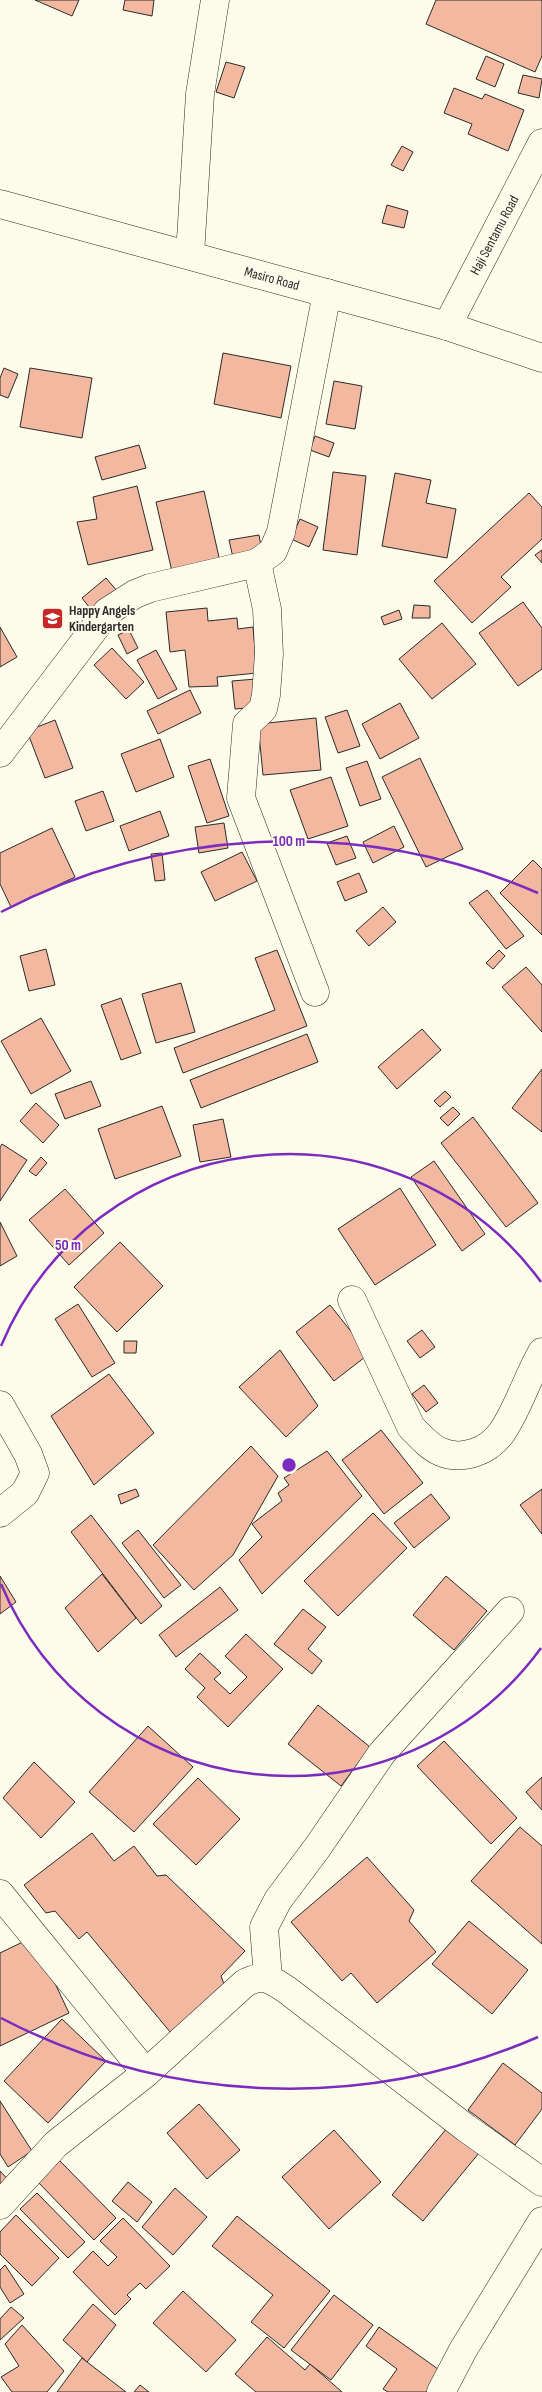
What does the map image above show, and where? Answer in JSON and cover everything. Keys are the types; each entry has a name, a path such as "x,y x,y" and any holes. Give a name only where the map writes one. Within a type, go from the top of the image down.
{"street":[{"path":"190,256 200,94 215,0"},
{"name":"Haji Sentamu Road","path":"447,326 542,143"},
{"name":"Masiro Road","path":"0,204 447,326 542,358"},
{"path":"0,753 90,632 107,612 119,603 150,588 257,564 273,552 282,532 327,293"},
{"path":"257,564 267,609 267,678 263,709 247,724 241,798 316,992"},
{"path":"352,1300 411,1427 425,1442 440,1452 457,1456 473,1454 489,1445 501,1434 511,1418 528,1376 542,1352"},
{"path":"0,1405 28,1454 35,1473 25,1493 0,1513"},
{"path":"268,1978 264,1927 278,1900 317,1848 382,1753 510,1611"},
{"path":"0,1894 146,2073"},
{"path":"0,2205 56,2144 146,2073 245,1984 255,1978 268,1978 466,2128 542,2182"},
{"path":"441,2392 463,2350 542,2221"}],"building":[{"path":"35,0 79,0 72,16"},
{"path":"125,0 154,0 152,16 123,10"},
{"path":"436,0 542,0 542,56 535,72 426,24"},
{"path":"486,56 504,64 495,87 476,79"},
{"path":"226,62 245,67 234,98 216,92"},
{"path":"523,75 542,79 539,98 518,93"},
{"path":"454,88 482,99 485,94 524,110 508,151 468,134 472,124 444,113"},
{"path":"402,146 413,152 403,171 391,165"},
{"path":"387,205 408,211 404,228 382,223"},
{"path":"223,353 291,366 281,418 214,404"},
{"path":"4,368 18,374 8,398 0,395 0,378"},
{"path":"30,368 92,378 82,438 20,427"},
{"path":"334,381 362,386 355,429 326,424"},
{"path":"315,436 334,443 329,457 310,450"},
{"path":"139,445 146,468 102,480 95,457"},
{"path":"333,472 366,476 357,555 323,550"},
{"path":"395,473 431,480 426,503 456,509 447,558 382,546"},
{"path":"137,486 153,550 88,565 77,522 97,519 93,497"},
{"path":"204,491 221,566 173,576 156,502"},
{"path":"529,493 542,507 542,539 501,577 511,587 472,623 434,581"},
{"path":"300,519 318,527 309,547 291,539"},
{"path":"259,535 263,557 234,562 229,540"},
{"path":"542,550 542,563 535,555"},
{"path":"106,578 118,592 93,612 82,598"},
{"path":"523,602 542,628 542,669 518,686 479,633"},
{"path":"414,605 430,606 430,618 412,618"},
{"path":"207,608 208,621 237,618 238,629 253,627 257,673 217,677 218,686 189,687 185,650 170,652 166,612"},
{"path":"399,610 402,619 384,625 381,617"},
{"path":"442,623 476,664 432,699 399,659"},
{"path":"0,627 17,657 0,667"},
{"path":"129,630 138,648 127,654 118,635"},
{"path":"112,648 144,682 126,699 94,665"},
{"path":"156,650 177,689 158,699 137,660"},
{"path":"256,679 259,707 235,709 232,681"},
{"path":"190,690 201,713 158,734 147,711"},
{"path":"400,703 419,738 380,759 362,724"},
{"path":"347,710 360,746 338,753 325,717"},
{"path":"316,718 321,770 263,775 258,724"},
{"path":"55,720 73,768 45,778 27,731"},
{"path":"160,739 174,777 136,792 121,754"},
{"path":"420,758 463,849 426,867 382,777"},
{"path":"210,759 229,816 207,823 188,766"},
{"path":"367,761 381,799 360,806 346,768"},
{"path":"331,777 348,826 308,839 290,790"},
{"path":"103,791 114,821 86,831 75,801"},
{"path":"160,811 169,836 129,851 120,826"},
{"path":"224,823 228,848 199,853 195,827"},
{"path":"394,826 404,847 373,863 363,842"},
{"path":"52,828 75,877 11,907 0,884 0,853"},
{"path":"347,836 356,858 336,865 327,843"},
{"path":"242,852 257,881 215,901 201,872"},
{"path":"162,853 165,880 155,881 151,854"},
{"path":"533,860 542,869 542,935 500,893"},
{"path":"359,873 367,892 345,901 337,882"},
{"path":"487,890 524,936 506,949 469,903"},
{"path":"383,907 396,922 369,946 356,931"},
{"path":"46,949 55,985 29,991 20,956"},
{"path":"277,950 307,1026 183,1073 174,1048 275,1010 255,958"},
{"path":"499,950 505,956 493,969 486,963"},
{"path":"526,967 542,985 542,1032 502,987"},
{"path":"181,983 195,1032 156,1043 142,994"},
{"path":"121,998 141,1053 121,1060 101,1005"},
{"path":"41,1018 71,1071 31,1094 1,1041"},
{"path":"422,1029 441,1050 397,1089 378,1067"},
{"path":"307,1034 318,1062 201,1108 190,1080"},
{"path":"542,1069 542,1132 512,1108"},
{"path":"91,1081 101,1106 65,1119 55,1094"},
{"path":"445,1091 451,1097 440,1107 434,1101"},
{"path":"36,1103 59,1125 43,1143 20,1121"},
{"path":"162,1106 181,1156 115,1179 98,1129"},
{"path":"453,1107 460,1114 448,1126 440,1118"},
{"path":"473,1117 538,1203 506,1227 441,1143"},
{"path":"223,1119 231,1157 200,1162 193,1125"},
{"path":"2,1144 27,1160 0,1201 0,1147"},
{"path":"41,1157 47,1163 36,1176 29,1171"},
{"path":"434,1161 485,1234 462,1251 411,1177"},
{"path":"400,1188 436,1245 375,1285 338,1229"},
{"path":"65,1189 104,1233 69,1265 29,1220"},
{"path":"0,1222 17,1256 0,1266"},
{"path":"120,1242 163,1286 117,1332 74,1287"},
{"path":"78,1304 115,1363 92,1377 55,1319"},
{"path":"330,1305 369,1354 334,1381 296,1332"},
{"path":"422,1330 435,1347 420,1358 407,1341"},
{"path":"124,1341 137,1341 136,1353 124,1353"},
{"path":"280,1350 318,1406 286,1437 239,1387"},
{"path":"109,1374 154,1433 94,1485 51,1416"},
{"path":"424,1385 438,1403 426,1412 412,1394"},
{"path":"381,1430 423,1483 384,1514 342,1460"},
{"path":"251,1446 278,1476 233,1555 194,1590 153,1545"},
{"path":"327,1451 362,1496 262,1594 239,1560 262,1537 252,1524 282,1501 278,1493 289,1485 284,1478"},
{"path":"136,1489 139,1496 121,1504 118,1495"},
{"path":"542,1489 542,1534 520,1505"},
{"path":"431,1494 450,1518 414,1548 394,1523"},
{"path":"373,1513 407,1548 338,1616 304,1581"},
{"path":"91,1515 162,1606 141,1624 71,1532"},
{"path":"138,1530 181,1585 164,1598 122,1543"},
{"path":"102,1574 136,1618 98,1652 65,1608"},
{"path":"0,1576 16,1602 0,1614"},
{"path":"446,1576 487,1611 454,1650 413,1615"},
{"path":"220,1587 238,1610 176,1657 159,1635"},
{"path":"303,1609 326,1627 308,1649 322,1661 312,1674 274,1644"},
{"path":"246,1634 283,1669 228,1727 197,1697 205,1688 185,1669 200,1653 221,1673 214,1679 230,1694 247,1677 225,1656"},
{"path":"318,1705 370,1747 341,1786 288,1744"},
{"path":"148,1726 193,1767 134,1832 89,1792"},
{"path":"444,1741 517,1818 491,1844 417,1766"},
{"path":"34,1762 75,1802 41,1838 3,1798"},
{"path":"542,1777 542,1810 526,1792"},
{"path":"198,1778 240,1819 196,1865 153,1824"},
{"path":"520,1827 542,1846 542,1944 471,1881"},
{"path":"92,1833 114,1861 134,1846 157,1876 166,1875 245,1951 221,1976 225,1987 171,2033 87,1932 79,1939 55,1911 46,1913 24,1885"},
{"path":"367,1857 414,1910 409,1921 436,1952 377,2003 351,1973 342,1981 291,1922"},
{"path":"469,1921 528,1970 492,2014 432,1964"},
{"path":"33,1937 69,2013 0,2046 0,1953"},
{"path":"62,2019 106,2061 48,2123 4,2081"},
{"path":"503,2063 542,2093 542,2109 515,2145 468,2110"},
{"path":"0,2101 32,2151 8,2167 0,2154"},
{"path":"199,2104 240,2150 207,2179 167,2133"},
{"path":"447,2128 479,2153 423,2221 392,2195"},
{"path":"334,2130 381,2182 329,2229 282,2177"},
{"path":"59,2160 116,2218 94,2240 37,2181"},
{"path":"0,2171 15,2187 0,2202"},
{"path":"128,2182 152,2202 137,2222 112,2201"},
{"path":"175,2188 207,2217 173,2255 142,2227"},
{"path":"37,2193 85,2242 68,2258 20,2209"},
{"path":"16,2215 59,2258 32,2286 0,2254 0,2232"},
{"path":"237,2216 330,2291 284,2348 251,2322 273,2295 212,2246"},
{"path":"123,2218 170,2266 146,2289 140,2283 127,2295 131,2299 115,2315 73,2272 93,2251 108,2266 117,2257 100,2241"},
{"path":"5,2265 24,2294 10,2303 0,2287 0,2270"},
{"path":"183,2291 236,2340 206,2372 153,2323"},
{"path":"334,2295 373,2325 331,2380 291,2350"},
{"path":"93,2304 116,2325 87,2362 63,2340"},
{"path":"11,2307 24,2318 0,2340 0,2319"},
{"path":"22,2325 64,2371 47,2392 12,2392 1,2377 19,2366 5,2344"},
{"path":"379,2327 445,2374 432,2392 388,2392 383,2389 397,2369 366,2346"},
{"path":"267,2337 305,2370 310,2364 342,2392 256,2392 235,2374"},
{"path":"82,2358 87,2362 126,2392 57,2392"},
{"path":"140,2385 149,2392 134,2392"}],"place":[{"name":"Happy Angels Kindergarten","path":"53,618"}]}
